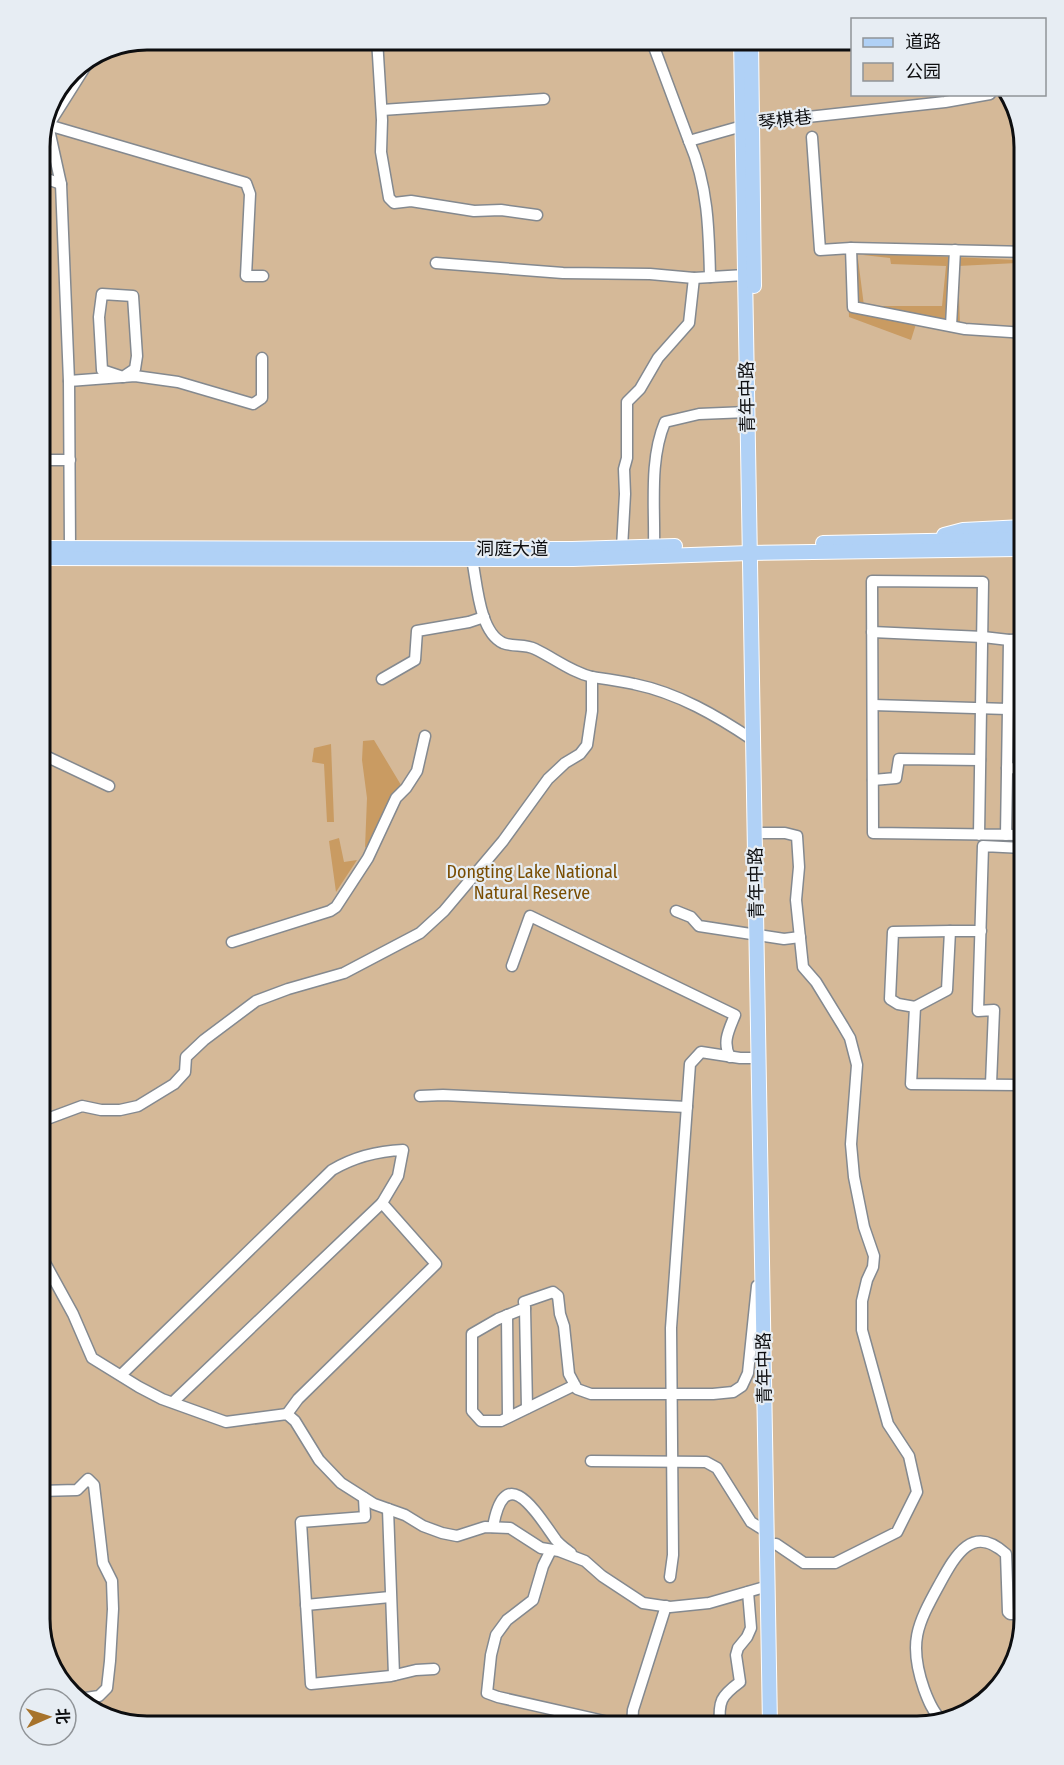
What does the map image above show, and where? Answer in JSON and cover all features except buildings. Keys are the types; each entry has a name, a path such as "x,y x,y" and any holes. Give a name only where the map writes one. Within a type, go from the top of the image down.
{"main road":[{"name":"青年中路","path":"742,50 748,125 753,740 760,935 770,1716"},
{"name":"青年中路","path":"751,50 745,275 747,412 753,549"},
{"path":"919,546 963,530 1014,528"},
{"name":"洞庭大道","path":"919,546 985,539 1014,539"},
{"name":"洞庭大道","path":"50,548 654,547 753,549 919,546 1014,549"},
{"path":"919,546 957,557 1014,557"},
{"name":"洞庭大道","path":"50,558 573,560 753,549"},
{"path":"753,549 761,833 760,935 776,1544 778,1716"}],"street":[{"path":"378,50 382,110 381,152 389,198 394,203 411,201 474,211 501,210 537,215"},
{"path":"655,50 699,164 705,189 710,277"},
{"path":"56,113 79,76"},
{"name":"琴棋巷","path":"689,141 748,125 979,96"},
{"path":"382,110 544,99"},
{"path":"52,126 246,183 250,194 246,276 263,276"},
{"path":"812,136 820,250 851,248 1014,252"},
{"path":"51,137 61,184 69,381 70,548"},
{"path":"50,180 61,184"},
{"path":"851,248 853,307 951,326 1014,332"},
{"path":"951,326 955,250"},
{"path":"436,263 563,273 650,274 694,278 745,275"},
{"path":"622,548 624,469 627,458 627,402 640,389 658,358 689,323 694,278"},
{"path":"102,294 134,296 137,356 135,369 123,376 102,370 99,317 102,294"},
{"path":"69,381 135,376 178,382 254,404 262,398 262,357"},
{"path":"654,547 656,457 659,436 665,422 699,414 747,412"},
{"path":"50,460 70,460"},
{"path":"472,559 480,604 494,638 506,644 532,647 580,674 636,684 682,699 723,720 753,740"},
{"path":"979,834 983,582 872,581 873,833 1014,835"},
{"path":"382,679 415,660 417,631 469,622 484,617"},
{"path":"873,632 1014,640"},
{"path":"1006,835 1009,640"},
{"path":"50,1118 82,1106 101,1110 120,1110 138,1106 174,1084 185,1072 186,1057 204,1040 256,1001 313,981 344,974 420,933 444,910 503,841 548,779 565,763 580,754 587,745 592,711 592,677"},
{"path":"873,705 1008,709"},
{"path":"231,942 330,911 336,907 368,858 396,798 417,771 425,736"},
{"path":"50,758 109,786"},
{"path":"873,780 896,778 898,759 980,760"},
{"path":"1007,768 1014,768"},
{"path":"761,833 785,833 797,836 799,867 796,900 803,967 816,982 850,1038 857,1065 851,1144 854,1177 864,1227 874,1256 873,1267 862,1301 862,1330 888,1424 909,1456 917,1492 897,1532 835,1563 804,1563 776,1544"},
{"path":"991,1084 994,1010 978,1011 983,846 1014,848"},
{"path":"676,911 691,917 699,926 784,939 800,937"},
{"path":"512,966 530,916 735,1015 726,1039 730,1057"},
{"path":"950,931 947,990 915,1007 898,1004 890,999 893,932 950,931 981,931"},
{"path":"915,1007 911,1084 1014,1084"},
{"path":"670,1577 674,1555 671,1328 690,1064 701,1052 754,1058"},
{"path":"420,1096 454,1095 687,1107"},
{"path":"121,1376 332,1170 374,1153 403,1150 398,1176 382,1203 173,1402"},
{"path":"287,1414 298,1399 436,1264 382,1203"},
{"path":"50,1272 73,1314 92,1358 146,1391 226,1422 287,1414 296,1420 319,1460 341,1483 423,1526 457,1536 485,1527 510,1528 541,1548 585,1561 620,1589 643,1603 666,1606 709,1603 768,1586"},
{"path":"527,1408 524,1302 553,1292 558,1296 569,1374 577,1389 591,1394 713,1394 733,1392 742,1386 748,1373 757,1286 763,1284"},
{"path":"525,1308 472,1334 472,1411 481,1421 501,1421 575,1385"},
{"path":"507,1315 508,1418"},
{"path":"591,1461 706,1462 717,1468 751,1522 767,1532"},
{"path":"50,1491 77,1490 88,1479 94,1485 103,1563 112,1581 113,1609 107,1688 92,1699"},
{"path":"493,1527 502,1499 512,1494 522,1496 546,1523 558,1542 578,1559"},
{"path":"364,1497 365,1517 301,1522 311,1684 394,1676 416,1670 434,1669"},
{"path":"387,1509 394,1676"},
{"path":"936,1714 917,1668 918,1628 927,1606 956,1556 964,1547 975,1543 995,1544 1006,1554 1008,1612 1014,1614"},
{"path":"551,1550 532,1599 507,1620 496,1635 491,1654 488,1693 580,1716"},
{"path":"720,1716 725,1692 740,1682 736,1655 751,1628 748,1592"},
{"path":"306,1605 390,1597"},
{"path":"633,1716 666,1606"}],"green space":[{"name":"Dongting Lake National Natural Reserve","path":"146,50 851,50 851,96 1001,96 1005,103 1013,127 1014,146 1014,1632 1007,1656 995,1678 977,1696 961,1706 937,1714 918,1716 140,1715 127,1714 103,1706 92,1699 73,1683 59,1662 51,1638 50,1619 50,140 59,103 82,73 98,62 127,51"}],"shaded area":[{"path":"870,253 1014,260 1014,263 958,266 960,326 916,324 911,340 849,317 847,262 858,259 864,306 942,306 946,266 891,264 890,258 863,255"},
{"path":"374,740 401,785 386,807 373,838 365,848 367,798 362,760 363,741"},
{"path":"331,744 334,822 327,822 324,764 312,762 314,748"},
{"path":"339,838 344,862 357,860 336,892 329,841"}]}
